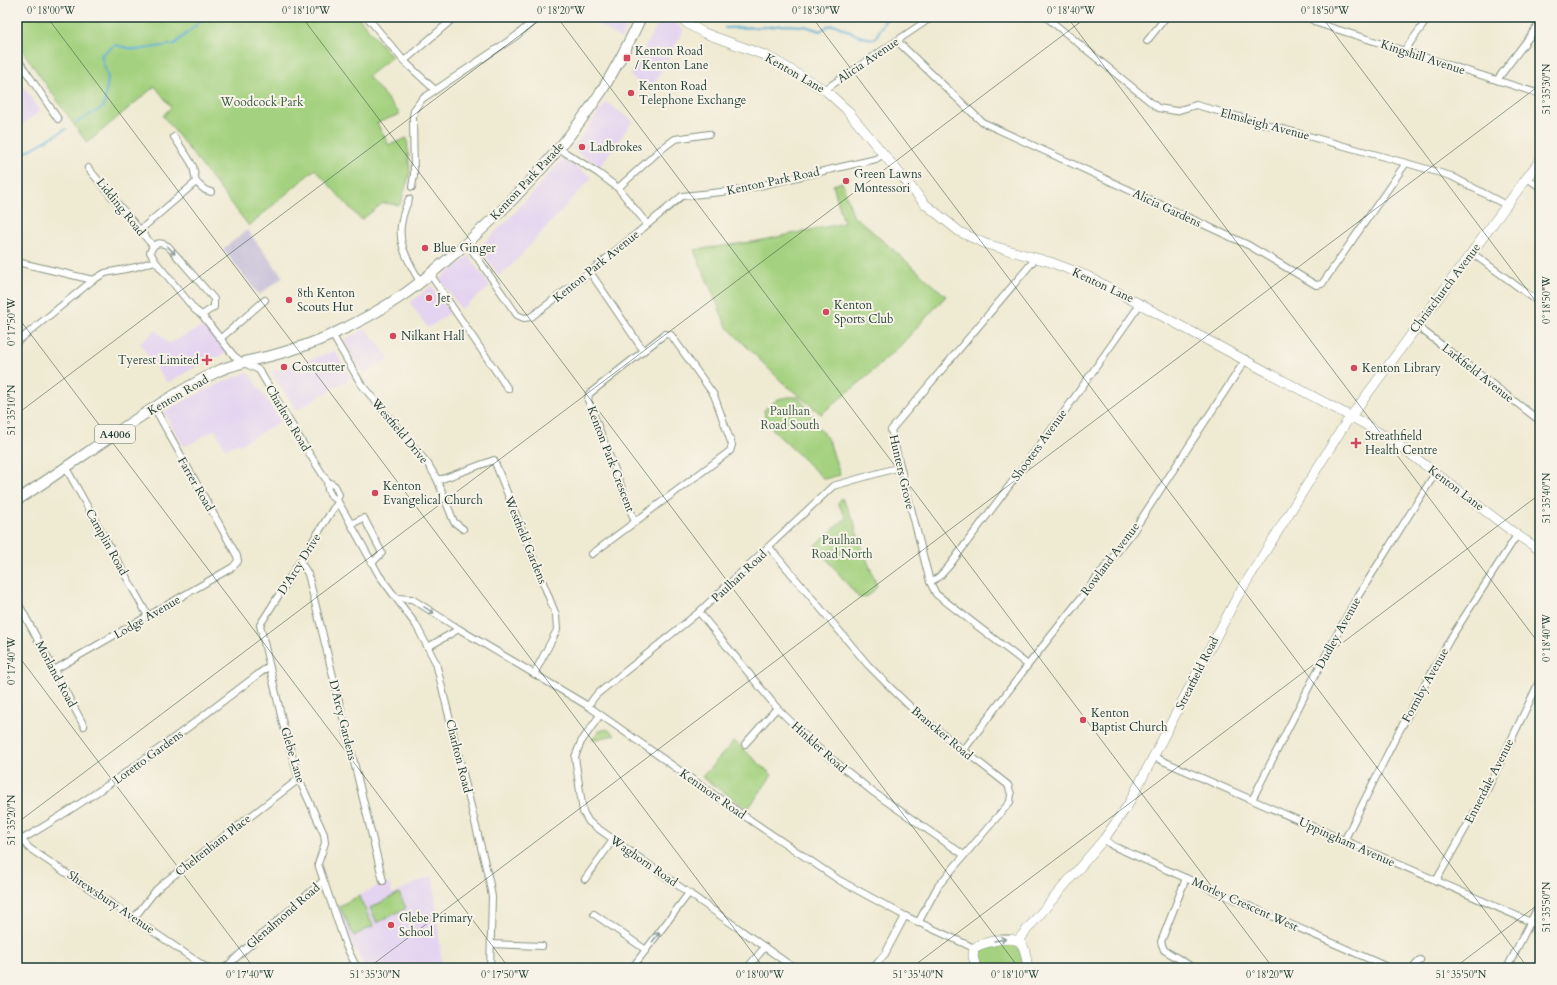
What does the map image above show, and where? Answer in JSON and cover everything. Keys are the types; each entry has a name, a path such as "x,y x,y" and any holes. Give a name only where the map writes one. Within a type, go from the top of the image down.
{"main road":[{"name":"Kenton Park Parade","path":"242,362 274,355 332,334 397,299 467,243 512,201 582,119 619,62 641,17"},
{"name":"Kenton Road","path":"17,500 154,407 215,373 242,362"}],"street":[{"path":"367,17 404,61 434,90"},
{"path":"404,61 455,17"},
{"path":"412,187 414,175 414,110 422,99 516,36 538,17"},
{"name":"Kenton Lane","path":"680,17 688,24 704,33 767,56 825,90 846,109 925,204 960,232 986,244 1036,258 1087,276 1141,303 1351,416 1396,443 1517,535 1540,550"},
{"name":"Alicia Avenue","path":"825,90 932,17"},
{"name":"Elmsleigh Avenue","path":"1046,17 1158,108 1176,111 1196,105 1406,162 1450,176 1506,206"},
{"path":"1147,41 1166,17"},
{"path":"1404,51 1429,17"},
{"name":"Kingshill Avenue","path":"1310,18 1317,23 1540,94"},
{"path":"1498,80 1540,23"},
{"name":"Alicia Gardens","path":"897,41 982,122 1248,245 1316,285 1322,284 1406,162"},
{"path":"17,58 58,119"},
{"path":"618,188 659,151 675,139 709,134"},
{"path":"174,137 188,156 193,166 196,182 204,190 211,192"},
{"name":"Kenton Park Avenue","path":"467,243 517,315 524,318 531,317 590,272 647,224 618,188 598,172 558,148"},
{"name":"Kenton Park Road","path":"647,224 682,196 741,190 876,159 883,154"},
{"name":"Christchurch Avenue","path":"1351,416 1540,160"},
{"name":"Lidding Road","path":"88,168 140,230 151,249 155,261 195,310 202,315"},
{"path":"1527,178 1540,187"},
{"path":"140,230 196,182"},
{"path":"409,199 402,220 400,233 402,246 420,282"},
{"path":"144,264 151,249 158,243 164,243 168,246 214,299 214,307 202,315"},
{"path":"1472,253 1540,303"},
{"name":"Hunters Grove","path":"1028,665 936,594 930,582 891,430 1036,258"},
{"path":"17,342 93,280 105,273 136,267 155,261"},
{"path":"17,262 93,280"},
{"path":"590,272 642,350"},
{"path":"430,274 508,389"},
{"path":"222,338 265,300"},
{"name":"Shooters Avenue","path":"930,582 939,577 958,554 1055,425 1141,303"},
{"name":"Charlton Road","path":"202,315 222,338 234,356 242,362 259,370 305,448 327,481 328,490 332,497 338,502 379,574 416,625 436,663 489,880 492,897 490,968"},
{"name":"Larkfield Avenue","path":"1417,326 1540,421"},
{"name":"Westfield Drive","path":"332,334 361,384 428,464 438,479 454,522 463,530"},
{"name":"Kenton Park Crescent","path":"592,554 635,522 730,451 732,445 714,395 671,335 665,334 642,350 589,394 588,400 635,522"},
{"name":"Rowland Avenue","path":"963,751 1028,665 1132,533 1246,359"},
{"name":"Farrer Road","path":"154,407 237,556 238,561"},
{"name":"Streatfield Road","path":"1018,940 1104,840 1128,805 1237,596 1351,416"},
{"name":"Westfield Gardens","path":"438,479 442,479 494,460 558,622 557,630 534,674"},
{"name":"Paulhan Road","path":"588,706 596,695 699,612 833,486 900,467"},
{"name":"Camplin Road","path":"66,468 148,616"},
{"name":"Dudley Avenue","path":"1252,800 1313,679 1355,601 1436,472"},
{"name":"D'Arcy Drive","path":"260,625 338,502"},
{"path":"351,524 364,518 382,553 372,563"},
{"name":"Formby Avenue","path":"1344,841 1397,735 1450,639 1517,535"},
{"name":"Brancker Road","path":"769,547 868,665 921,717 1008,785 1011,794 1010,802 938,886 918,923"},
{"name":"Lodge Avenue","path":"54,670 233,567 238,561"},
{"name":"D'Arcy Gardens","path":"300,561 308,574 382,881"},
{"name":"Kenmore Road","path":"397,598 412,599 458,629 588,706 817,866 918,923 974,948"},
{"name":"Morland Road","path":"17,601 84,726"},
{"name":"Hinkler Road","path":"699,612 777,708 833,761 873,792 964,856"},
{"name":"Glebe Lane","path":"260,625 283,724 299,779 324,834 325,843 318,864 346,946 357,968"},
{"path":"428,646 458,629"},
{"name":"Loretto Gardens","path":"21,840 65,814 153,754 269,666"},
{"name":"Ennerdale Avenue","path":"1436,881 1487,790 1540,680"},
{"path":"745,744 777,708"},
{"name":"Waghorn Road","path":"600,715 581,742 575,757 583,812 589,822 794,968"},
{"name":"Uppingham Avenue","path":"1154,757 1540,926"},
{"name":"Cheltenham Place","path":"134,918 156,890 165,882 299,779"},
{"name":"Shrewsbury Avenue","path":"17,834 29,848 207,968"},
{"path":"585,879 613,840"},
{"name":"Morley Crescent West","path":"1104,840 1113,846 1385,966 1386,968"},
{"path":"1186,878 1161,942 1164,950 1194,968"},
{"name":"Glenalmond Road","path":"225,968 323,881"},
{"path":"632,968 689,893"},
{"path":"1507,968 1540,904"},
{"path":"594,914 646,950"},
{"path":"873,968 886,954 905,916"},
{"path":"976,968 973,956 974,948 983,943 1012,938 1018,940 1024,949 1028,968"},
{"path":"490,944 542,946"},
{"path":"747,968 765,947"},
{"path":"1413,968 1420,960"}],"shaded area":[{"path":"589,17 631,17 621,39"},
{"path":"661,17 664,17 684,29 651,90 630,76"},
{"path":"17,77 40,111 17,129"},
{"path":"606,102 633,121 600,166 572,149"},
{"path":"563,159 592,177 512,265 499,276 479,248 509,219"},
{"path":"247,230 283,277 259,295 223,249"},
{"path":"469,256 490,287 461,309 440,279"},
{"path":"431,286 450,313 428,328 410,303"},
{"path":"205,325 227,353 199,365 167,383 140,344 156,330 169,344"},
{"path":"366,329 390,359 363,374 343,340"},
{"path":"335,351 351,378 297,410 271,372"},
{"path":"248,372 281,421 239,445 238,443 226,449 215,430 184,447 164,412 207,389"},
{"name":"Glebe Primary School","path":"433,875 442,968 365,968 353,945 338,906 380,885 389,883 392,894"}],"green space":[{"name":"Woodcock Park","path":"17,17 358,17 392,57 368,76 400,114 377,123 389,145 407,138 410,173 400,205 383,203 361,220 315,169 249,226 163,116 171,107 155,86 87,143 17,43"},
{"name":"Kenton Sports Club","path":"842,182 854,218 858,219 946,296 898,348 863,380 821,414 781,381 727,327 694,250 758,241 844,223 833,185"},
{"name":"Paulhan Road South","path":"798,397 808,409 816,426 824,433 830,444 840,475 824,479 775,432 765,418 764,410 778,399"},
{"name":"Paulhan Road North","path":"842,498 854,521 856,531 877,586 870,595 862,598 859,598 815,545 846,518 838,503"},
{"path":"607,729 615,735 592,740 599,731"},
{"path":"734,741 772,775 748,809 702,777"},
{"path":"399,893 406,908 377,923 370,908"},
{"path":"359,896 373,926 354,936 339,906"},
{"path":"1013,943 1016,945 1022,957 1023,968 981,968 977,955 980,951 994,945"}],"waterway":[{"path":"77,122 104,107 108,78 101,55 115,45 137,50 175,44 205,17"},
{"path":"725,28 768,27 783,25 805,26 820,31 828,26 836,25 857,35 875,39 887,17"},
{"path":"17,155 21,155 66,129"}],"place":[{"name":"Kenton Road / Kenton Lane","path":"627,58"},
{"name":"Kenton Road Telephone Exchange","path":"631,93"},
{"name":"Ladbrokes","path":"582,147"},
{"name":"Green Lawns Montessori","path":"846,181"},
{"name":"Blue Ginger","path":"425,248"},
{"name":"Jet","path":"429,298"},
{"name":"8th Kenton Scouts Hut","path":"289,300"},
{"name":"Kenton Sports Club","path":"826,312"},
{"name":"Nilkant Hall","path":"393,336"},
{"name":"Tyerest Limited","path":"207,360"},
{"name":"Costcutter","path":"284,367"},
{"name":"Kenton Library","path":"1354,368"},
{"name":"Streathfield Health Centre","path":"1356,443"},
{"name":"Kenton Evangelical Church","path":"375,493"},
{"name":"Kenton Baptist Church","path":"1083,720"},
{"name":"Glebe Primary School","path":"391,925"}]}
